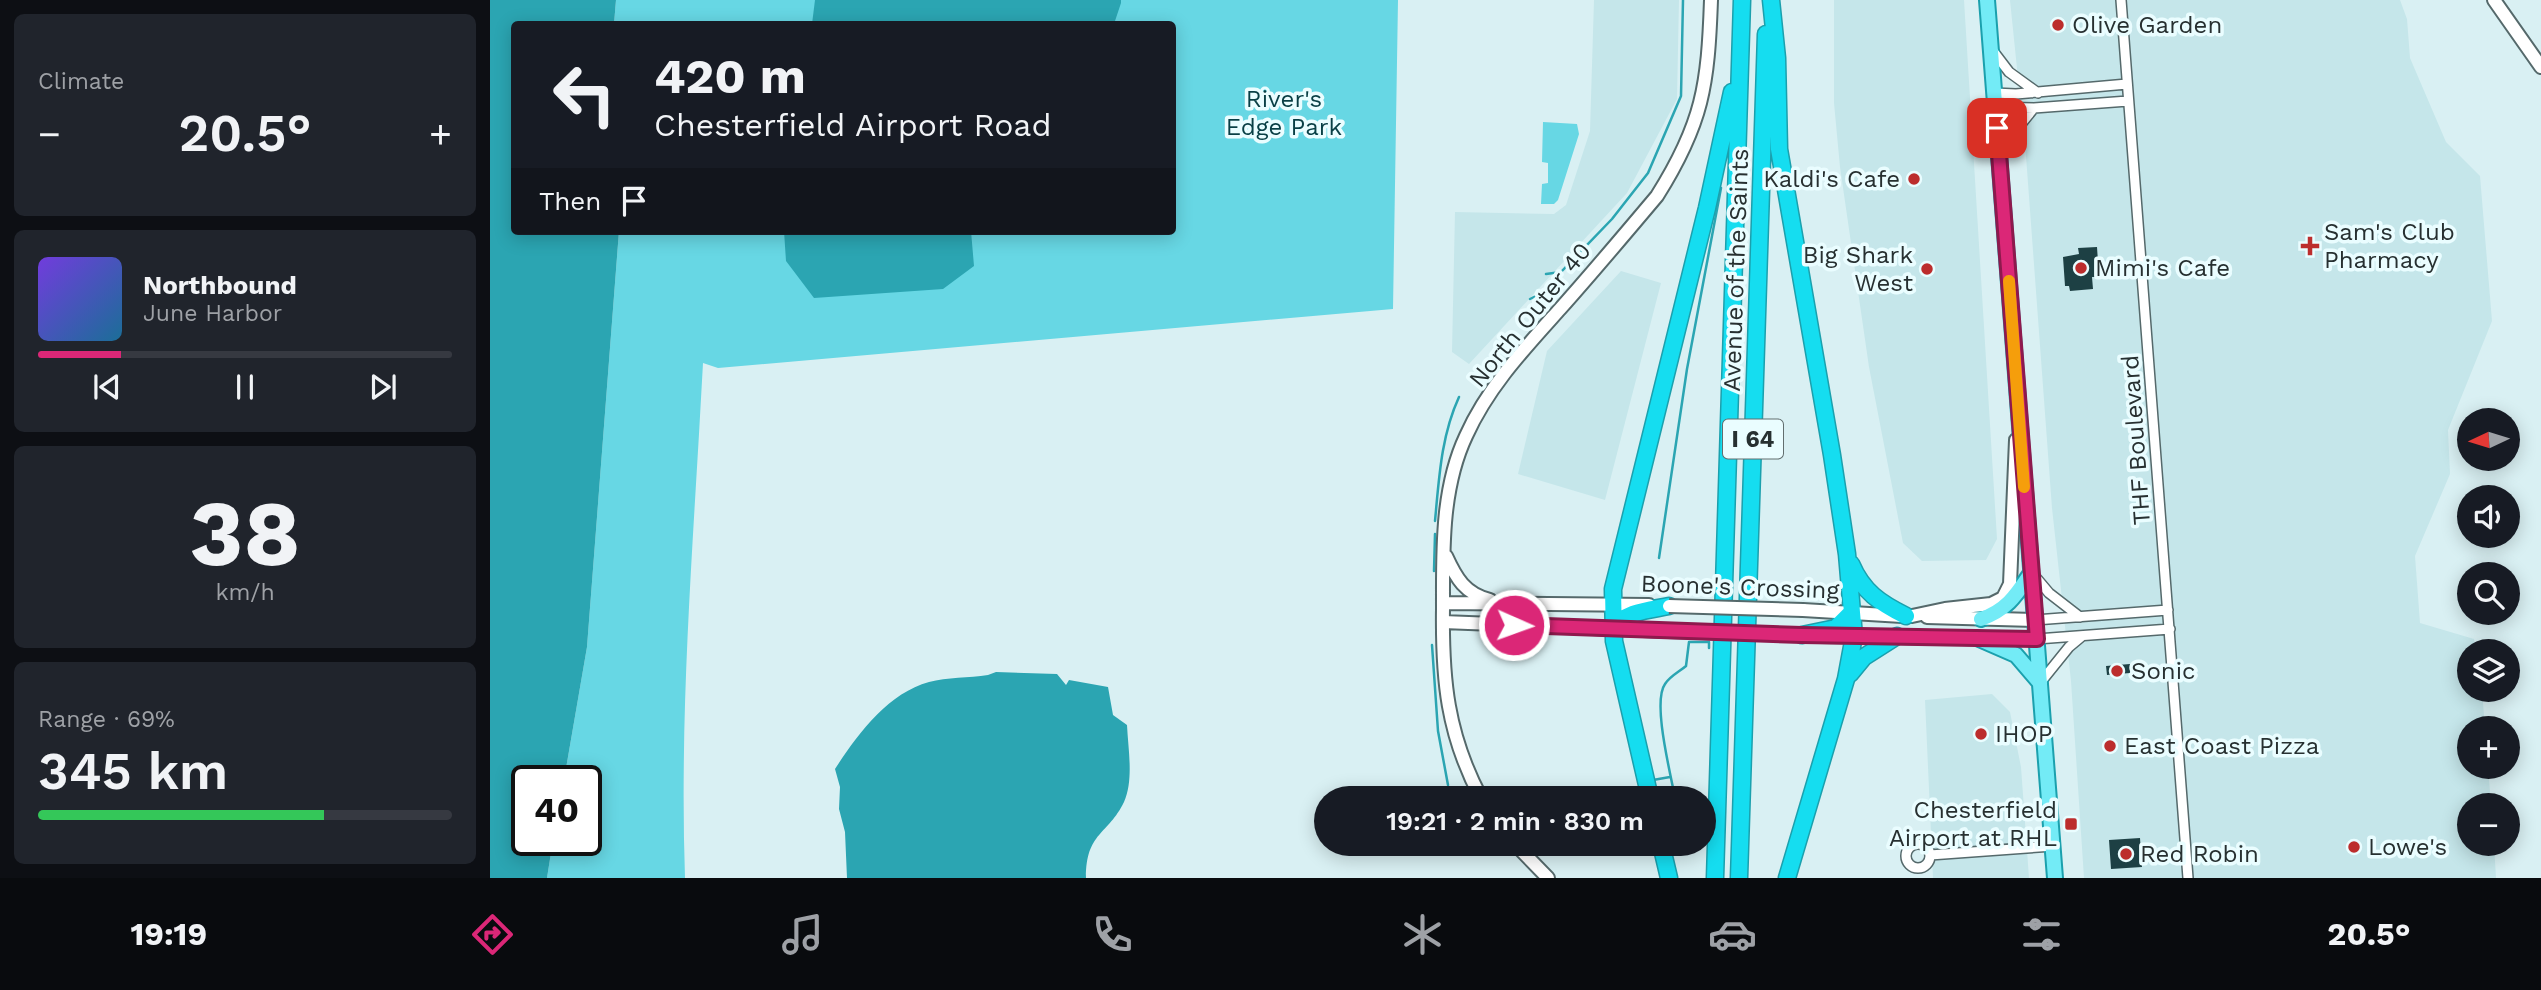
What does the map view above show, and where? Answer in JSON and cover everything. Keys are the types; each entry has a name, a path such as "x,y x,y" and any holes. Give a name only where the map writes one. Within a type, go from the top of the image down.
{"highway":[{"name":"Avenue of the Saints","path":"1715,878 1742,0"},
{"name":"Avenue of the Saints","path":"1739,878 1769,0"},
{"path":"1769,0 1777,58 1781,161 1847,554 1854,636 1846,679 1787,878"},
{"path":"1647,786 1613,629 1613,589 1707,208 1741,55"},
{"path":"1847,554 1858,580 1867,592 1877,601 1909,616"},
{"path":"1613,629 1617,622 1629,614 1669,606"},
{"path":"1802,635 1836,628 1852,612"},
{"path":"1846,679 1864,657 1897,636"},
{"path":"1664,856 1669,878"}],"main road":[{"path":"1987,0 2055,878"},
{"path":"1981,619 1999,613 2010,604 2031,573"},
{"path":"1977,638 2016,655 2040,682"}],"street":[{"name":"North Outer 40","path":"1476,786 1459,750 1445,693 1444,552 1449,494 1457,462 1465,438 1498,380 1657,196 1678,163 1694,129 1704,96 1709,57 1711,0"},
{"name":"THF Boulevard","path":"2120,0 2188,878"},
{"path":"2494,0 2541,67"},
{"path":"1991,47 2009,72 2038,93"},
{"path":"1994,103 2038,93 2127,84"},
{"path":"1994,103 2034,108 2129,101"},
{"path":"1999,151 2034,108"},
{"path":"1909,616 1991,604 2007,593 2010,584 2017,408"},
{"path":"1444,552 1463,587 1479,597 1504,603"},
{"path":"2031,573 2049,593 2080,617"},
{"name":"Boone's Crossing","path":"1443,603 1612,604 2035,620"},
{"path":"2035,620 2168,610"},
{"name":"Boone's Crossing","path":"1443,622 1802,635 2037,639"},
{"path":"2037,639 2170,629"},
{"path":"2040,682 2081,636"},
{"path":"1930,855 2053,846"},
{"path":"1527,856 1548,878"}],"shaded area":[{"path":"490,0 616,0 614,21 511,21 511,235 619,235 587,647 567,765 511,765 511,856 550,856 547,878 490,878"},
{"path":"815,0 1121,0 1115,21 812,21"},
{"path":"1594,0 1679,0 1677,99 1627,193 1469,364 1452,352 1455,212 1554,214 1566,205 1590,131"},
{"path":"1834,0 1964,0 1997,539 1986,560 1922,561 1903,543 1869,367 1840,167 1834,103"},
{"path":"2010,0 2400,0 2407,19 2410,58 2446,142 2480,176 2492,321 2448,430 2450,474 2415,556 2420,623 2474,639 2457,639 2457,702 2483,702 2484,716 2457,716 2457,779 2489,779 2490,793 2457,793 2457,856 2495,856 2496,878 2084,878 2071,681 2052,508 2026,156"},
{"path":"784,235 971,235 974,266 943,289 814,298 786,261"},
{"path":"1621,271 1661,283 1605,500 1518,474 1547,351"},
{"path":"996,672 1057,674 1066,685 1069,680 1108,687 1113,715 1127,725 1130,764 1127,793 1118,813 1094,842 1087,863 1086,878 847,878 845,832 839,809 840,787 835,769 853,743 887,705 914,688 936,680"},
{"path":"1992,694 2010,712 2021,767 2029,878 1933,878 1925,700"}],"green space":[{"name":"River's Edge Park","path":"616,0 1398,0 1393,309 718,368 703,363 686,685 685,878 547,878 550,856 602,856 602,765 567,765 587,647 619,235 1176,235 1176,21 614,21"},
{"path":"1543,122 1577,124 1579,134 1558,200 1554,204 1541,204 1542,184 1548,183 1548,163 1542,162"}],"building":[{"name":"Mimi's Cafe","path":"2097,247 2099,277 2092,277 2093,289 2070,291 2069,286 2065,286 2063,257 2079,254 2078,248"},
{"name":"Sonic","path":"2130,664 2130,673 2107,675 2106,666"},
{"name":"Red Robin","path":"2140,838 2142,867 2111,869 2109,840"}],"waterway":[{"path":"1546,274 1561,272 1612,219 1648,173 1681,96 1683,0"},
{"path":"1659,558 1687,369 1721,188"},
{"path":"1530,299 1538,295"},
{"path":"1435,521 1445,442 1459,397"},
{"path":"1434,571 1435,534"},
{"path":"1673,786 1661,722 1662,693 1667,681 1686,666 1689,642 1709,642 1709,648"},
{"path":"1432,645 1438,731 1448,785"},
{"path":"1653,780 1670,777"}],"slow traffic":[{"path":"2009,281 2024,487"}],"place":[{"name":"Olive Garden","path":"2058,25"},
{"name":"Kaldi's Cafe","path":"1914,179"},
{"name":"Sam's Club Pharmacy","path":"2310,246"},
{"name":"Mimi's Cafe","path":"2081,268"},
{"name":"Big Shark West","path":"1927,269"},
{"name":"Sonic","path":"2117,671"},
{"name":"IHOP","path":"1981,734"},
{"name":"East Coast Pizza","path":"2110,746"},
{"name":"Chesterfield Airport at RHL","path":"2071,824"},
{"name":"Lowe's","path":"2354,847"},
{"name":"Red Robin","path":"2126,854"}],"route":[{"path":"1514,625 1802,635 2037,639 1997,128"}]}
